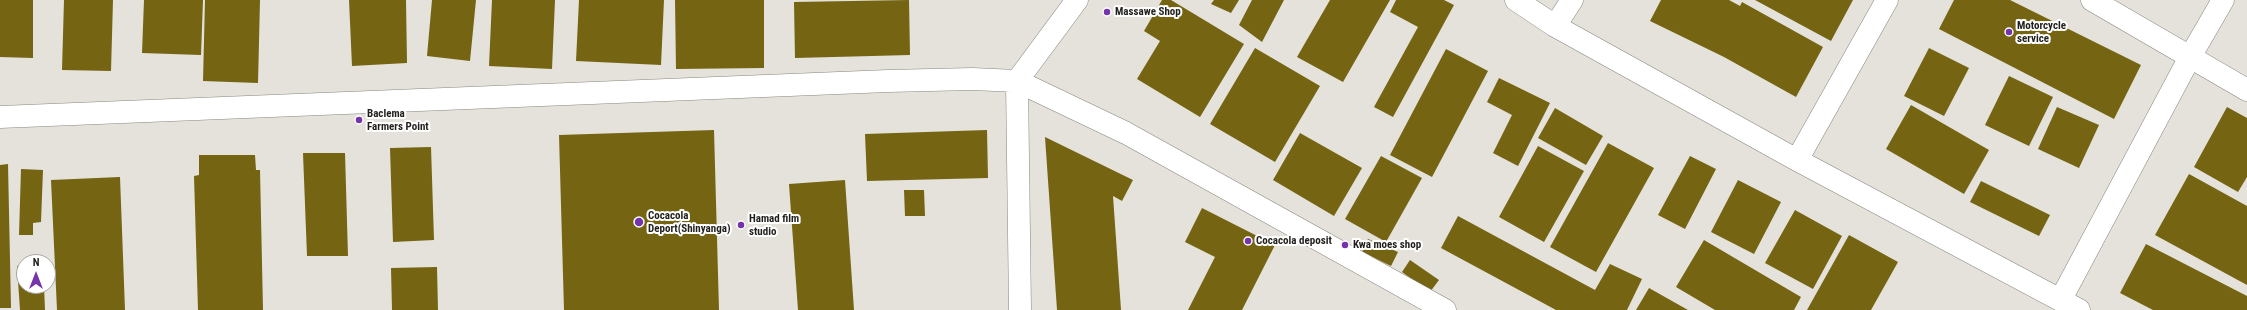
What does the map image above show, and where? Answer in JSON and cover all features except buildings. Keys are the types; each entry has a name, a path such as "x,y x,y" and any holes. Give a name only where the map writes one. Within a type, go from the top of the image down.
{"street":[{"path":"1020,310 1017,81 1077,0"},
{"path":"1516,0 1555,26 1797,160 2080,310"},
{"path":"1555,26 1572,0"},
{"path":"1797,160 1887,0"},
{"path":"2092,0 2247,90"},
{"path":"2061,299 2190,57 2223,0"},
{"path":"0,118 888,81 972,79 1017,81 1126,133 1445,310"}],"place":[{"name":"Massawe Shop","path":"1107,12"},
{"name":"Motorcycle service","path":"2009,32"},
{"name":"Baclema Farmers Point","path":"359,120"},
{"name":"Cocacola Deport(Shinyanga)","path":"639,222"},
{"name":"Hamad film studio","path":"741,225"},
{"name":"Cocacola deposit","path":"1248,241"},
{"name":"Kwa moes shop","path":"1345,245"}]}
